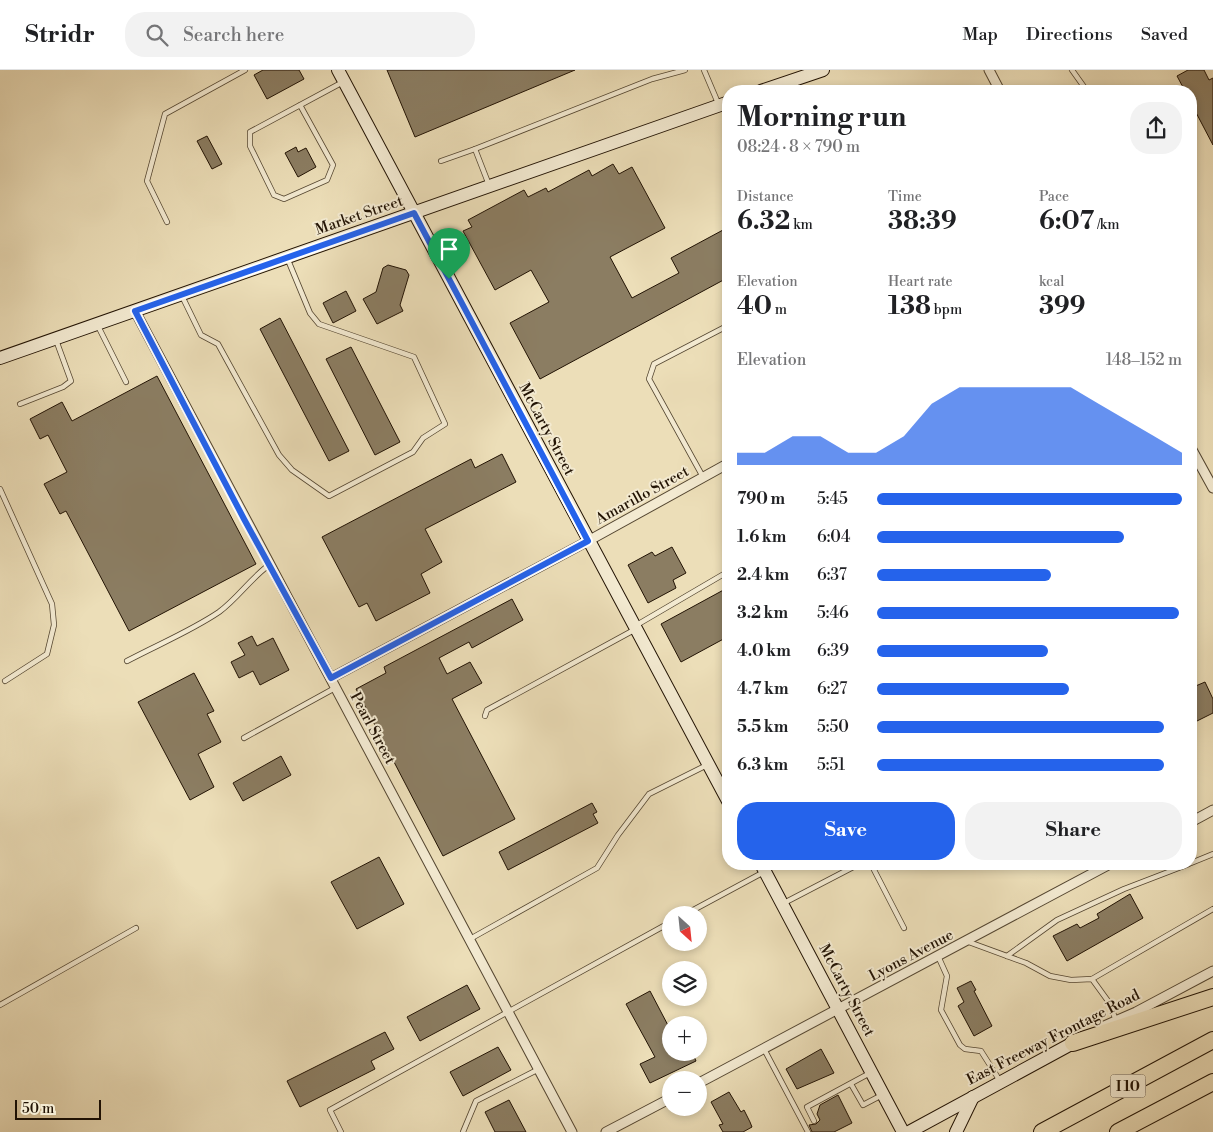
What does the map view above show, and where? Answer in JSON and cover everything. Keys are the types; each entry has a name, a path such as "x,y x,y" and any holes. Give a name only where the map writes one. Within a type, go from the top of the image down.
{"highway":[{"path":"1073,1043 1213,996"},
{"name":"I 10","path":"1042,1132 1213,1040"},
{"name":"I 10","path":"1118,1132 1213,1082"}],"main road":[{"name":"McCarty Street","path":"338,70 722,790"},
{"path":"779,85 823,70"},
{"name":"Market Street","path":"0,358 722,105"},
{"name":"McCarty Street","path":"765,870 903,1132"},
{"name":"East Freeway Frontage Road","path":"909,1132 1073,1043"},
{"path":"956,1132 973,1097"}],"street":[{"path":"989,70 997,85"},
{"name":"Pearl Street","path":"135,311 572,1132"},
{"path":"1197,459 1213,488"},
{"name":"Amarillo Street","path":"331,678 588,541 722,467"},
{"path":"1197,819 1213,810"},
{"name":"Lyons Avenue","path":"707,1079 1099,870"},
{"name":"East Freeway Frontage Road","path":"1073,1043 1213,971"},
{"path":"606,1132 662,1103"}],"lane":[{"path":"167,222 147,180 165,114 245,70"},
{"path":"441,161 652,79 685,70"},
{"path":"704,70 722,101"},
{"path":"1072,70 1083,85"},
{"path":"300,105 333,166 326,180 284,199 274,195 250,146 250,132 300,105 344,82"},
{"path":"475,149 489,186"},
{"path":"182,295 202,335 218,344 279,455 292,470 328,496 413,452 424,438 445,424 414,357 319,324 310,313 287,257"},
{"path":"97,324 126,382"},
{"path":"703,477 649,379 654,364 722,329"},
{"path":"20,404 63,387 71,381 56,339"},
{"path":"0,489 52,604 54,625 47,654 5,681"},
{"path":"127,662 218,612 233,600 246,584 269,565"},
{"path":"485,716 487,710 635,628 722,575"},
{"path":"244,738 336,688"},
{"path":"470,939 597,868 618,835 649,794 708,764"},
{"path":"1197,860 1213,854"},
{"path":"699,906 758,870"},
{"path":"783,904 848,870"},
{"path":"874,870 904,928"},
{"path":"1006,956 1057,920 1124,889 1172,870"},
{"path":"966,941 1006,956 1050,976 1071,980 1092,979 1213,909"},
{"path":"341,1132 330,1110 507,1010 662,927"},
{"path":"0,1005 136,928"},
{"path":"938,956 947,976 942,1010 960,1046 981,1051 1000,1081"},
{"path":"1092,979 1108,1001 1116,1020"},
{"path":"764,1049 808,1132"},
{"path":"463,1132 476,1101 539,1069"},
{"path":"798,1112 872,1072"},
{"path":"852,1084 863,1105 883,1094"},
{"path":"807,1107 814,1122"}],"building":[{"path":"263,70 299,70 304,79 267,99 254,75"},
{"path":"387,70 575,70 415,137"},
{"path":"1188,70 1204,70 1209,80 1213,78 1213,145 1197,114 1197,85 1182,85 1177,76"},
{"path":"207,136 222,164 212,169 197,141"},
{"path":"296,147 298,152 306,148 316,167 298,177 285,153"},
{"path":"613,164 619,174 632,167 665,228 610,257 632,298 679,273 671,258 722,231 722,281 540,379 510,323 549,302 531,270 495,290 463,231 472,227 468,220 524,190 528,197 546,188 548,192 589,170 592,176"},
{"path":"388,265 406,270 409,275 400,305 403,311 377,324 363,299 376,292 383,268"},
{"path":"346,291 356,311 333,323 323,303"},
{"path":"280,318 349,451 329,461 260,329"},
{"path":"351,347 400,442 375,455 326,359"},
{"path":"157,376 256,564 129,631 66,511 60,514 44,484 67,472 48,435 40,439 30,419 62,402 72,421"},
{"path":"502,454 516,482 425,529 442,562 421,574 430,593 376,621 367,603 359,607 322,537 471,459 475,468"},
{"path":"672,547 686,573 673,580 676,588 648,603 628,565 652,552 655,556"},
{"path":"722,591 722,640 681,662 661,624"},
{"path":"512,599 523,620 472,648 469,642 439,658 447,674 470,662 482,683 452,699 515,819 443,856 356,689 386,673 384,667"},
{"path":"252,636 257,646 273,638 289,670 260,685 253,671 239,678 231,662 245,655 238,643"},
{"path":"194,673 214,711 207,714 221,742 198,754 214,787 190,800 138,702"},
{"path":"1205,682 1213,699 1213,713 1197,721 1197,685"},
{"path":"281,756 291,775 243,801 233,783"},
{"path":"592,803 597,812 593,814 598,823 508,870 499,852"},
{"path":"379,857 404,904 357,929 331,882"},
{"path":"1130,894 1143,918 1067,961 1053,936 1077,924 1080,928 1099,918 1097,914"},
{"path":"971,981 976,990 974,991 992,1026 974,1036 958,1006 964,1002 957,988"},
{"path":"467,985 480,1009 420,1041 407,1017"},
{"path":"650,991 663,1016 662,1061 696,1061 675,1071 662,1071 662,1077 650,1083 640,1064 655,1057 626,1004"},
{"path":"385,1032 394,1049 371,1061 375,1069 300,1107 287,1081"},
{"path":"498,1047 511,1070 463,1096 450,1072"},
{"path":"821,1049 834,1073 797,1089 786,1069"},
{"path":"729,1092 741,1112 744,1110 752,1127 743,1132 723,1132 719,1125 723,1124 711,1102"},
{"path":"838,1095 852,1123 834,1132 812,1132 809,1125 816,1124 820,1120 817,1114 820,1105"},
{"path":"509,1100 526,1132 495,1132 485,1112"}],"route":[{"path":"414,213 449,279 588,541 331,678 244,519 135,311 414,213"}]}
